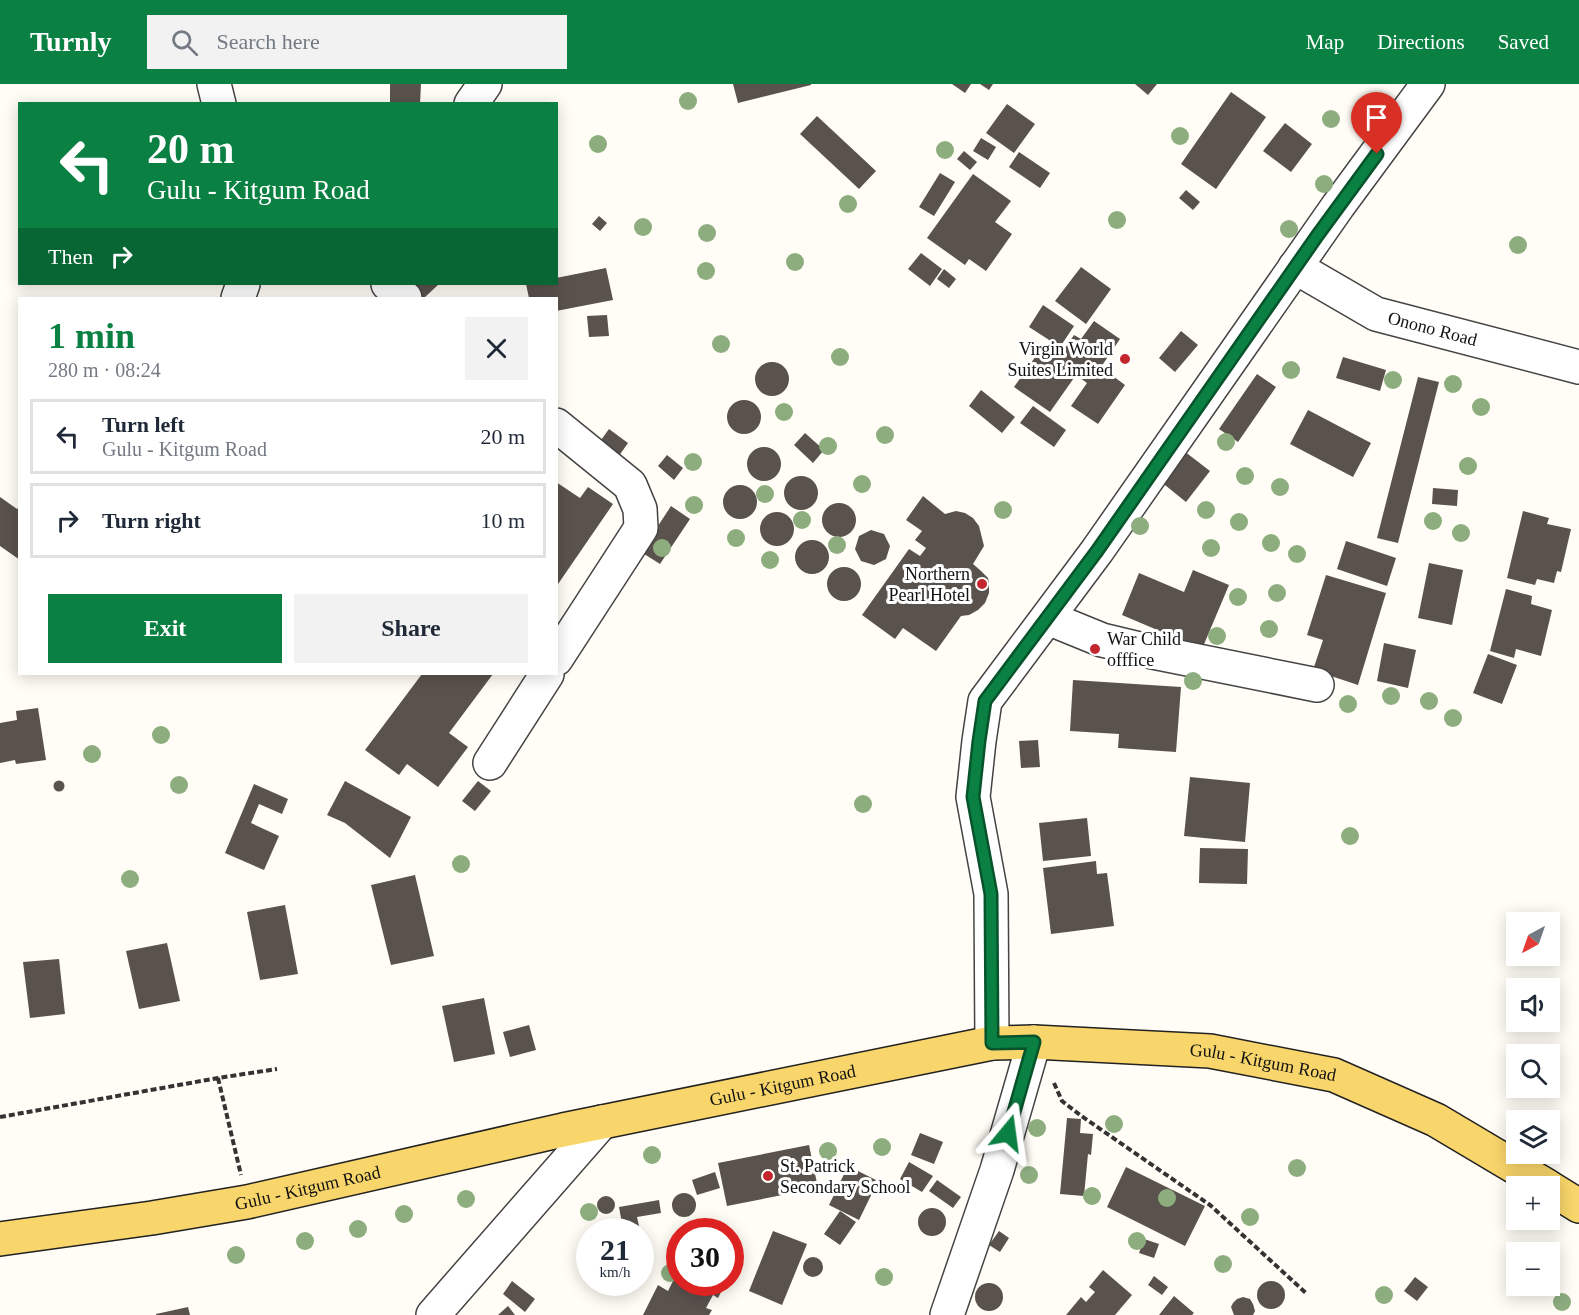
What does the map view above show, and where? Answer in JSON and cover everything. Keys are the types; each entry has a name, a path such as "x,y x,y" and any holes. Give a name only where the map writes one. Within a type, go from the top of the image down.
{"main road":[{"name":"Gulu - Kitgum Road","path":"0,1239 247,1202 602,1122 992,1043 1034,1042 1210,1051 1334,1075 1436,1120 1530,1176"},
{"name":"Gulu - Kitgum Road","path":"1560,1194 1579,1206"}],"street":[{"path":"214,84 218,102"},
{"path":"472,102 485,84"},
{"path":"992,1043 991,894 973,797 985,701 1097,551 1295,267 1428,84"},
{"name":"Onono Road","path":"1295,267 1376,314 1579,367"},
{"path":"389,285 404,297"},
{"path":"558,427 630,484 640,509 641,528 558,656"},
{"path":"1048,618 1102,640 1317,685"},
{"path":"490,763 546,675"},
{"path":"947,1315 997,1170 1034,1042"},
{"path":"433,1315 602,1122"}],"path":[{"path":"1034,1042 1062,1101 1080,1116 1210,1205 1307,1294"},
{"path":"0,1117 277,1069"},
{"path":"218,1078 247,1202"}],"building":[{"path":"390,84 421,84 420,102 390,102"},
{"path":"733,84 811,84 811,85 738,103"},
{"path":"952,84 971,84 965,93"},
{"path":"980,84 993,84 989,90"},
{"path":"1135,84 1157,84 1148,95"},
{"path":"1231,92 1266,117 1216,189 1181,164"},
{"path":"1007,104 1035,124 1014,153 986,133"},
{"path":"817,116 876,171 859,189 800,134"},
{"path":"1285,123 1312,144 1291,172 1263,151"},
{"path":"981,138 996,147 988,160 973,151"},
{"path":"964,151 977,162 970,170 957,159"},
{"path":"1019,152 1050,173 1040,188 1009,167"},
{"path":"940,173 955,182 934,216 919,207"},
{"path":"973,174 1011,201 995,222 1012,234 986,271 969,259 965,265 927,238"},
{"path":"1186,190 1200,202 1193,210 1179,198"},
{"path":"599,216 607,223 600,231 592,224"},
{"path":"921,253 942,269 930,286 908,269"},
{"path":"1081,267 1111,289 1086,324 1055,301"},
{"path":"606,268 613,300 558,311 558,297 529,297 526,285 558,285 558,278"},
{"path":"944,269 956,279 949,288 937,279"},
{"path":"410,285 438,285 425,297"},
{"path":"1043,305 1074,326 1060,347 1029,327"},
{"path":"607,315 609,336 589,337 587,316"},
{"path":"1094,321 1120,339 1101,367 1125,385 1098,424 1071,406 1087,383 1076,375 1050,412 1014,387 1045,343 1061,354 1074,335 1081,339"},
{"path":"1181,331 1198,345 1175,372 1159,358"},
{"path":"1343,357 1386,370 1380,391 1336,378"},
{"path":"772,362 784,367 789,379 784,391 772,396 760,391 755,379 760,367"},
{"path":"1257,374 1276,387 1238,442 1219,429"},
{"path":"1418,377 1439,382 1398,543 1377,538"},
{"path":"981,390 1015,417 1002,433 969,406"},
{"path":"744,400 756,405 761,417 756,429 744,434 732,429 727,417 732,405"},
{"path":"1033,406 1066,430 1054,447 1020,423"},
{"path":"1308,410 1371,443 1353,477 1290,444"},
{"path":"609,429 628,443 616,460 596,447"},
{"path":"805,433 824,450 813,463 794,445"},
{"path":"764,447 776,452 781,464 776,476 764,481 752,476 747,464 752,452"},
{"path":"1184,451 1210,471 1186,502 1160,481"},
{"path":"667,455 683,468 674,480 658,466"},
{"path":"801,476 813,481 818,493 813,505 801,510 789,505 784,493 789,481"},
{"path":"558,483 580,498 588,487 613,504 558,584"},
{"path":"740,485 752,490 757,502 752,514 740,519 728,514 723,502 728,490"},
{"path":"1433,488 1458,490 1457,506 1432,504"},
{"path":"923,496 945,514 956,511 973,518 979,526 984,546 973,564 988,578 989,583 989,593 985,603 969,615 961,616 936,651 903,628 895,639 862,615 909,549 920,556 926,548 915,540 922,531 906,520"},
{"path":"0,497 18,508 18,559 0,546"},
{"path":"839,503 851,508 856,520 851,532 839,537 827,532 822,520 827,508"},
{"path":"671,506 690,519 660,564 641,552"},
{"path":"1523,511 1549,518 1547,524 1571,529 1561,572 1557,571 1554,583 1537,579 1535,585 1507,578"},
{"path":"777,512 789,517 794,529 789,541 777,546 765,541 760,529 765,517"},
{"path":"871,530 884,534 890,546 886,559 874,565 861,561 855,549 859,536"},
{"path":"812,540 824,545 829,557 824,569 812,574 800,569 795,557 800,545"},
{"path":"1346,541 1396,558 1387,586 1337,569"},
{"path":"1429,563 1463,570 1452,625 1418,618"},
{"path":"844,567 856,572 861,584 856,596 844,601 832,596 827,584 832,572"},
{"path":"1193,570 1229,585 1202,649 1122,615 1139,573 1184,592"},
{"path":"1326,575 1386,593 1358,685 1313,670 1323,640 1307,635"},
{"path":"1506,589 1532,596 1531,604 1552,610 1541,656 1516,649 1514,658 1490,651"},
{"path":"1384,643 1416,650 1408,688 1377,681"},
{"path":"1488,654 1517,665 1502,704 1473,693"},
{"path":"421,675 492,675 449,733 468,747 438,787 407,764 399,775 365,750"},
{"path":"1073,680 1181,687 1176,752 1118,748 1119,734 1070,731"},
{"path":"38,708 46,760 16,764 15,760 0,763 0,723 17,720 16,711"},
{"path":"1038,740 1040,767 1021,768 1019,741"},
{"path":"1190,777 1250,783 1245,842 1184,836"},
{"path":"59,780 65,786 59,792 53,786"},
{"path":"345,781 411,817 390,858 345,823 327,815"},
{"path":"478,781 491,791 475,811 462,801"},
{"path":"254,784 288,799 282,814 259,804 251,823 279,836 264,870 225,853"},
{"path":"1087,818 1091,856 1043,861 1039,823"},
{"path":"1200,848 1248,849 1247,884 1199,883"},
{"path":"1096,861 1097,874 1107,873 1114,926 1051,934 1043,868"},
{"path":"415,875 434,956 391,965 371,885"},
{"path":"285,905 298,974 260,980 247,912"},
{"path":"167,943 180,1001 139,1009 126,951"},
{"path":"59,959 65,1014 30,1018 23,962"},
{"path":"484,998 495,1054 454,1062 442,1006"},
{"path":"529,1025 536,1050 510,1057 503,1032"},
{"path":"1067,1118 1081,1119 1080,1133 1093,1134 1091,1155 1088,1154 1084,1196 1060,1194"},
{"path":"920,1133 943,1142 934,1164 911,1155"},
{"name":"St. Patrick Secondary School","path":"809,1145 818,1188 727,1206 718,1163"},
{"path":"909,1162 933,1176 922,1192 900,1179"},
{"path":"848,1166 878,1181 859,1220 829,1205"},
{"path":"1126,1167 1205,1206 1185,1246 1107,1207"},
{"path":"715,1172 720,1188 697,1195 692,1180"},
{"path":"937,1180 961,1197 953,1208 929,1191"},
{"path":"684,1193 692,1197 696,1205 692,1213 684,1217 676,1213 672,1205 676,1197"},
{"path":"606,1196 612,1199 615,1205 612,1211 606,1214 600,1211 597,1205 600,1199"},
{"path":"659,1200 661,1213 637,1218 621,1218 619,1207"},
{"path":"932,1208 942,1212 946,1222 942,1232 932,1236 922,1232 918,1222 922,1212"},
{"path":"840,1211 856,1222 840,1245 824,1234"},
{"path":"773,1231 807,1244 782,1305 749,1291"},
{"path":"999,1231 1009,1238 1000,1252 989,1245"},
{"path":"1144,1239 1159,1244 1154,1258 1139,1253"},
{"path":"813,1257 820,1260 823,1267 820,1274 813,1277 806,1274 803,1267 806,1260"},
{"path":"1103,1270 1132,1295 1115,1315 1066,1315 1081,1297 1086,1302 1095,1292 1089,1287"},
{"path":"1154,1276 1168,1287 1162,1295 1148,1285"},
{"path":"1415,1277 1428,1287 1417,1301 1404,1291"},
{"path":"512,1281 535,1299 525,1312 503,1294"},
{"path":"1271,1281 1281,1285 1285,1295 1281,1305 1271,1309 1261,1305 1257,1295 1261,1285"},
{"path":"989,1283 999,1287 1003,1297 999,1307 989,1311 979,1307 975,1297 979,1287"},
{"path":"658,1285 666,1290 666,1296 712,1296 706,1308 712,1310 709,1315 643,1315"},
{"path":"1174,1296 1194,1313 1192,1315 1159,1315"},
{"path":"1243,1297 1250,1299 1253,1304 1255,1311 1253,1315 1234,1315 1231,1307 1233,1303"},
{"path":"508,1306 515,1315 498,1315"},
{"path":"188,1307 190,1315 156,1315 156,1314"}],"place":[{"name":"Virgin World Suites Limited","path":"1125,359"},
{"name":"Northern Pearl Hotel","path":"982,584"},
{"name":"War Child offfice","path":"1095,649"},
{"name":"St. Patrick Secondary School","path":"768,1176"}],"route":[{"path":"1008,1133 1034,1042 992,1043 991,894 973,797 985,701 1097,551 1377,154"}]}
